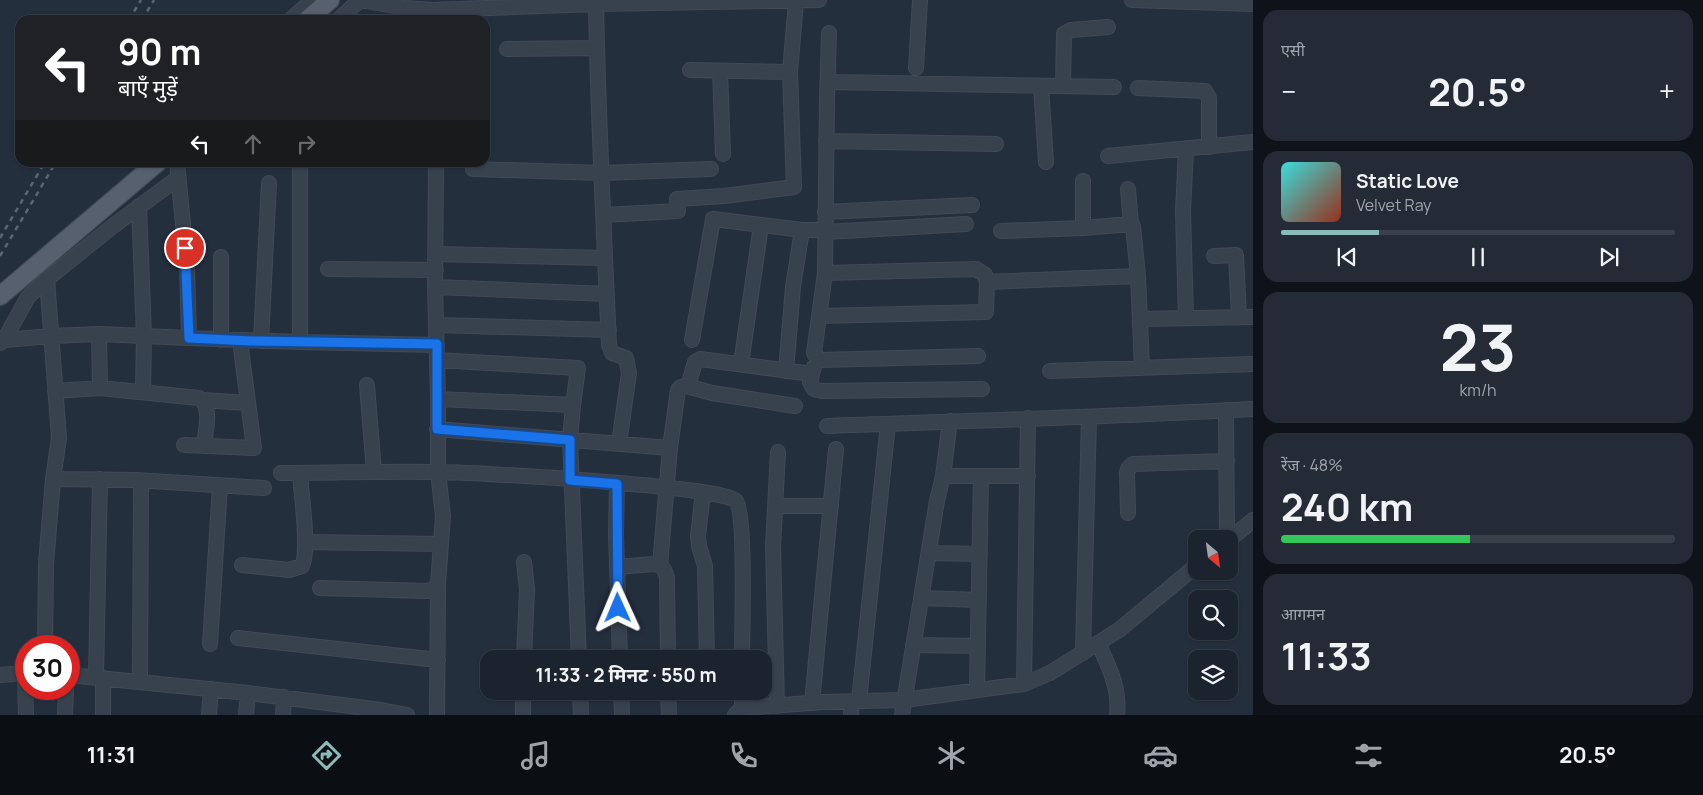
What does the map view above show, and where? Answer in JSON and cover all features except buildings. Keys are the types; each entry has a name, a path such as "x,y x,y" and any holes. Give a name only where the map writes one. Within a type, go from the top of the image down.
{"main road":[{"path":"313,15 330,0"},
{"path":"328,15 346,0"},
{"path":"0,282 137,167"},
{"path":"0,296 152,167"}],"street":[{"path":"296,15 313,0"},
{"path":"344,15 361,0 432,15 596,4 796,2 819,0"},
{"path":"916,68 920,0"},
{"path":"1132,0 1253,4"},
{"path":"604,215 678,211 677,199 724,196 794,187 790,72 796,2"},
{"path":"596,4 598,117 609,345 612,353 626,358 629,374 618,444"},
{"path":"1063,86 1064,34 1071,30 1108,27"},
{"path":"829,33 825,273 814,353 816,358 810,382 814,389 822,391 982,389"},
{"path":"507,49 597,48"},
{"path":"690,70 790,72"},
{"path":"720,70 723,154"},
{"path":"828,82 1114,87"},
{"path":"1041,86 1046,162"},
{"path":"1138,88 1206,91 1209,98 1209,147"},
{"path":"826,141 996,144"},
{"path":"1108,156 1253,142"},
{"path":"1186,149 1183,211 1186,318"},
{"path":"177,167 187,266 189,338"},
{"path":"436,167 437,429 438,472 443,516 438,584 437,715"},
{"path":"300,168 300,342"},
{"path":"473,169 602,173 711,169"},
{"path":"2,342 28,297 47,279 139,206 178,178"},
{"path":"1082,180 1083,228"},
{"path":"261,341 269,183"},
{"path":"1128,189 1131,224 1135,234 1142,368"},
{"path":"825,212 972,205"},
{"path":"139,206 144,335 143,392"},
{"path":"692,340 713,220 825,231 966,224"},
{"path":"1001,231 1131,224"},
{"path":"741,364 761,225"},
{"path":"786,371 793,287 802,230"},
{"path":"436,254 606,258"},
{"path":"1214,256 1236,255 1239,317"},
{"path":"221,258 221,340"},
{"path":"328,269 436,270"},
{"path":"820,316 986,312 987,282 985,275 976,269 825,273"},
{"path":"987,282 1138,276"},
{"path":"45,635 46,564 53,479 59,438 47,279"},
{"path":"436,287 607,294"},
{"path":"1140,319 1253,317"},
{"path":"436,325 609,330"},
{"path":"2,342 52,336 99,334 240,341 437,344"},
{"path":"99,334 100,388"},
{"path":"184,445 254,448 240,341"},
{"path":"816,358 819,360 978,356"},
{"path":"688,386 698,359 812,374"},
{"path":"437,360 578,368 572,405 570,480 579,650"},
{"path":"1050,371 1253,364"},
{"path":"368,385 374,472"},
{"path":"660,565 670,448 678,390 681,386 688,386 712,393 795,406"},
{"path":"55,391 100,388 202,400 248,403"},
{"path":"438,399 572,405"},
{"path":"202,400 207,409 204,446"},
{"path":"827,426 1152,415 1253,409"},
{"path":"1226,410 1228,530"},
{"path":"1083,653 1089,417"},
{"path":"1024,684 1028,418"},
{"path":"902,715 943,476 950,421"},
{"path":"854,706 888,424"},
{"path":"437,429 670,448"},
{"path":"812,703 836,449"},
{"path":"777,706 773,547 778,452"},
{"path":"1128,512 1127,473 1133,464 1227,461"},
{"path":"281,473 438,472 667,487 733,498 737,502 742,533 742,650"},
{"path":"242,566 289,570 302,566 305,560 305,542 300,473"},
{"path":"943,476 1028,476"},
{"path":"976,690 981,476"},
{"path":"53,479 100,479 264,488"},
{"path":"100,479 99,677 103,715"},
{"path":"140,681 142,482"},
{"path":"617,484 620,650"},
{"path":"210,644 220,486"},
{"path":"703,492 698,546 705,566 706,650"},
{"path":"775,506 831,506"},
{"path":"1238,531 1253,520"},
{"path":"305,542 442,544"},
{"path":"929,553 980,554"},
{"path":"524,562 527,589 524,650"},
{"path":"617,567 660,565 665,569 667,578 668,650"},
{"path":"738,712 812,703 854,706 1024,684 1050,673 1119,630 1188,573"},
{"path":"320,588 427,591 434,589 438,584"},
{"path":"921,598 979,600"},
{"path":"238,638 438,660"},
{"path":"1098,643 1112,672 1116,687 1118,700 1117,715"},
{"path":"913,646 978,646"},
{"path":"0,675 15,674"},
{"path":"80,676 284,697 324,709 406,715"},
{"path":"209,715 211,689"},
{"path":"246,715 248,693"},
{"path":"283,715 284,697"},
{"path":"26,700 26,715"},
{"path":"65,715 66,700"},
{"path":"523,700 523,715"},
{"path":"580,700 581,715"},
{"path":"621,700 622,715"},
{"path":"668,700 669,715"}],"railway":[{"path":"132,15 141,0"},
{"path":"145,15 154,0"},
{"path":"0,238 42,167"},
{"path":"0,256 53,167"}],"route":[{"path":"185,248 189,338 437,344 437,429 570,440 570,480 617,484 618,608"}]}
